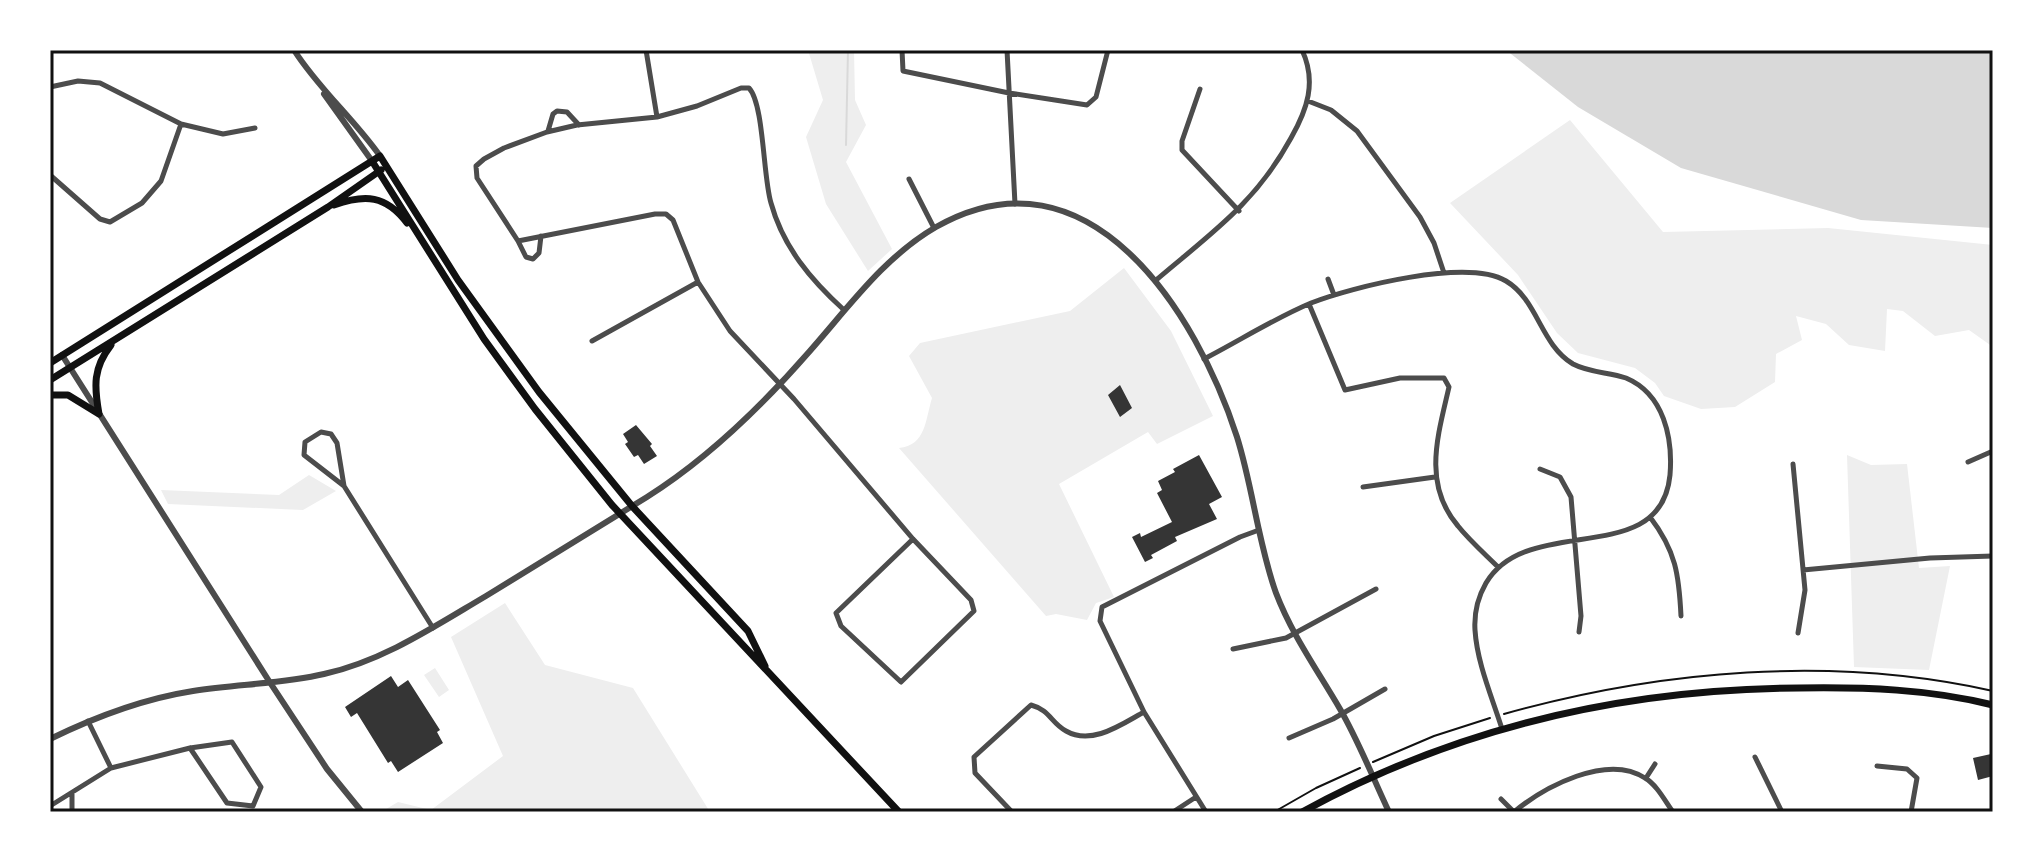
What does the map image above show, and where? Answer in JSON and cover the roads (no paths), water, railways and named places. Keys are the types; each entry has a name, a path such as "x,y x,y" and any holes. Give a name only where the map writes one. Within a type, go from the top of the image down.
{"main road":[{"path":"50,363 376,159 418,238"},
{"path":"50,380 328,207 382,169"},
{"path":"382,169 539,392 632,506 748,631 765,666"},
{"path":"328,207 355,198 374,199 403,217 501,363 620,514 899,812"},
{"path":"99,414 96,371 117,338"},
{"path":"50,395 68,395 99,414"},
{"path":"1302,812 1372,776 1445,747 1502,729 1625,700 1745,688 1900,689 1993,705"}],"street":[{"path":"294,50 311,74 361,129 376,159"},
{"path":"646,50 657,117"},
{"path":"902,50 903,71 1009,93 1082,104 1091,103 1096,97 1108,50"},
{"path":"1007,50 1015,204"},
{"path":"1155,281 1239,211 1271,173 1303,118 1308,101 1309,74 1302,50"},
{"path":"50,87 78,81 100,83 181,124 223,134 255,128"},
{"path":"541,236 539,253 533,259 526,257 477,178 476,166 484,159 547,132 579,125 657,117 697,106 741,88 752,91 758,106 767,189 778,225 807,273 844,310"},
{"path":"1200,89 1182,141 1182,150 1239,211"},
{"path":"1308,101 1331,110 1357,131 1420,217 1434,243 1444,273"},
{"path":"547,132 553,114 561,110 579,125"},
{"path":"50,175 100,219 110,222 142,203 161,181 181,124"},
{"path":"909,179 934,228"},
{"path":"50,739 110,711 187,692 324,674 374,658 433,628 620,514 698,462 780,385 888,264 934,228 983,208 1015,204 1043,206 1074,214 1108,233 1155,281 1204,359 1237,439 1275,590 1295,634 1343,714 1389,812"},
{"path":"518,241 666,214 676,225 698,282 730,331 913,539 971,600 974,611 901,682 841,626 836,613 913,539"},
{"path":"1204,359 1309,304 1334,295 1398,280 1444,273 1482,272 1509,283 1526,299 1544,334 1564,357 1588,370 1626,378 1651,396 1665,421 1670,473 1666,492 1650,517 1617,534 1535,547 1519,553 1498,567 1479,598 1475,630 1502,729"},
{"path":"1328,279 1334,295"},
{"path":"592,341 698,282"},
{"path":"1309,304 1345,390 1400,378 1444,378 1449,387 1436,449 1435,477 1441,499 1456,525 1498,567"},
{"path":"62,355 269,681 327,769 362,812"},
{"path":"344,486 337,443 331,434 321,432 305,442 304,455 344,486 433,628"},
{"path":"1968,462 1993,451"},
{"path":"1793,464 1803,570 1803,610 1798,633"},
{"path":"1540,469 1556,474 1569,490 1576,540 1581,616 1579,632"},
{"path":"1363,487 1435,477"},
{"path":"1650,517 1669,545 1677,567 1681,616"},
{"path":"1206,812 1144,712 1100,621 1102,607 1259,530"},
{"path":"1803,570 1930,558 1993,556"},
{"path":"1233,649 1279,641 1376,589"},
{"path":"1289,738 1343,714 1385,689"},
{"path":"1012,812 975,773 974,757 1031,705 1043,708 1066,731 1083,736 1110,732 1144,712"},
{"path":"88,721 111,768"},
{"path":"50,806 111,768 190,748 232,742 261,787 253,806 227,803 190,748"},
{"path":"1755,757 1782,812"},
{"path":"1646,778 1655,764"},
{"path":"1877,766 1907,769 1917,778 1911,812"},
{"path":"1501,799 1514,812 1535,795 1597,769 1620,769 1646,778 1673,812"},
{"path":"72,812 73,792"},
{"path":"1173,812 1196,797"}],"waterway":[{"path":"846,145 848,50"}]}
